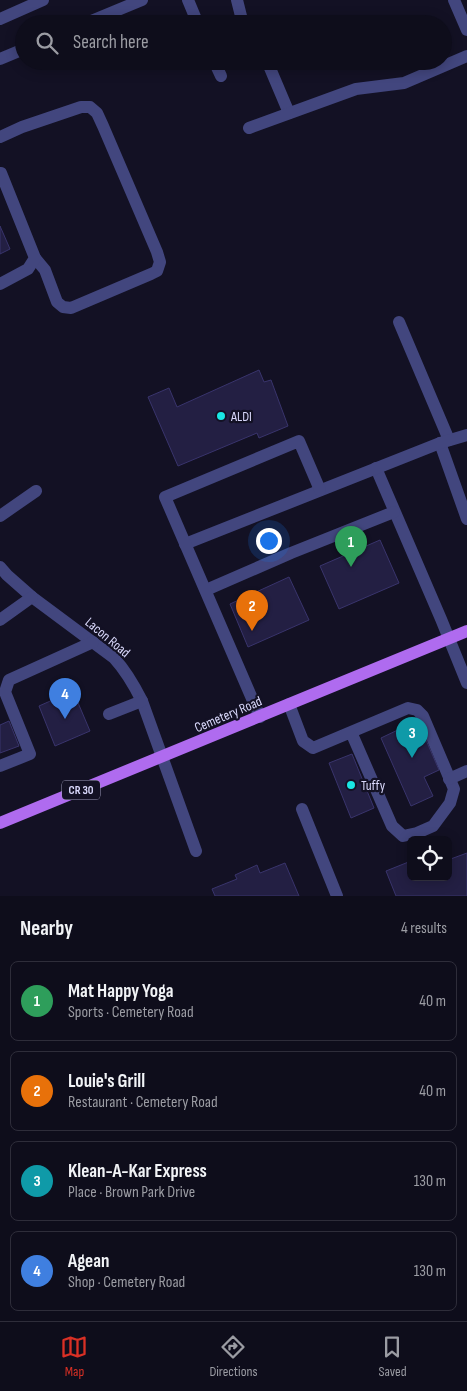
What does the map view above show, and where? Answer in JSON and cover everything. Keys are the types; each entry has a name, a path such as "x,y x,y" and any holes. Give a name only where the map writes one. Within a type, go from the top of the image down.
{"main road":[{"name":"Cemetery Road","path":"0,823 467,631"}],"street":[{"path":"0,19 43,0"},
{"path":"106,15 142,0"},
{"path":"188,0 194,15"},
{"path":"237,0 241,15"},
{"path":"454,0 467,30"},
{"path":"0,59 15,53"},
{"path":"452,62 467,56"},
{"path":"218,70 221,76"},
{"path":"271,70 289,113"},
{"path":"249,128 356,88 404,83 434,70"},
{"path":"0,137 22,127 81,107 90,107 97,113 157,252 160,262 157,271 71,308 63,307 57,302 45,270 36,258 0,173"},
{"path":"0,284 28,269 36,258"},
{"path":"399,322 445,442 467,519"},
{"path":"185,544 467,434"},
{"path":"260,716 165,497 299,441 320,490"},
{"path":"376,468 467,682"},
{"path":"0,516 36,492"},
{"path":"206,590 291,553 394,512"},
{"name":"Lacon Road","path":"0,567 32,597 114,658 132,681 142,701 196,851"},
{"path":"0,620 32,597"},
{"path":"0,766 30,754 5,692 9,680 93,642"},
{"path":"109,714 142,701"},
{"path":"289,704 303,741 313,748 351,732 408,708 417,710 423,716 454,789 450,803 433,826 403,836 392,826 351,732"},
{"path":"449,779 467,772"},
{"path":"302,809 337,896"}],"building":[{"path":"0,226 10,249 0,254"},
{"name":"ALDI","path":"259,370 264,382 271,380 288,426 259,438 257,433 178,466 148,397 169,388 177,407"},
{"path":"380,540 399,583 339,609 320,566"},
{"path":"289,577 309,620 248,647 230,604"},
{"path":"73,691 90,731 55,746 39,706"},
{"path":"9,721 19,746 0,753 0,725"},
{"path":"404,727 412,745 426,740 439,770 424,777 433,796 411,806 381,738"},
{"name":"Tuffy","path":"352,754 374,808 351,818 329,763"},
{"path":"467,853 467,896 396,896 386,871 407,863 407,881 452,881 452,859"},
{"path":"285,863 299,896 215,896 212,889 237,879 235,875 257,865 260,873"}],"place":[{"name":"ALDI","path":"221,416"},
{"name":"Mat Happy Yoga","path":"351,567"},
{"name":"Louie's Grill","path":"252,631"},
{"name":"Agean","path":"65,719"},
{"name":"Klean-A-Kar Express","path":"412,758"},
{"name":"Tuffy","path":"351,785"}]}
